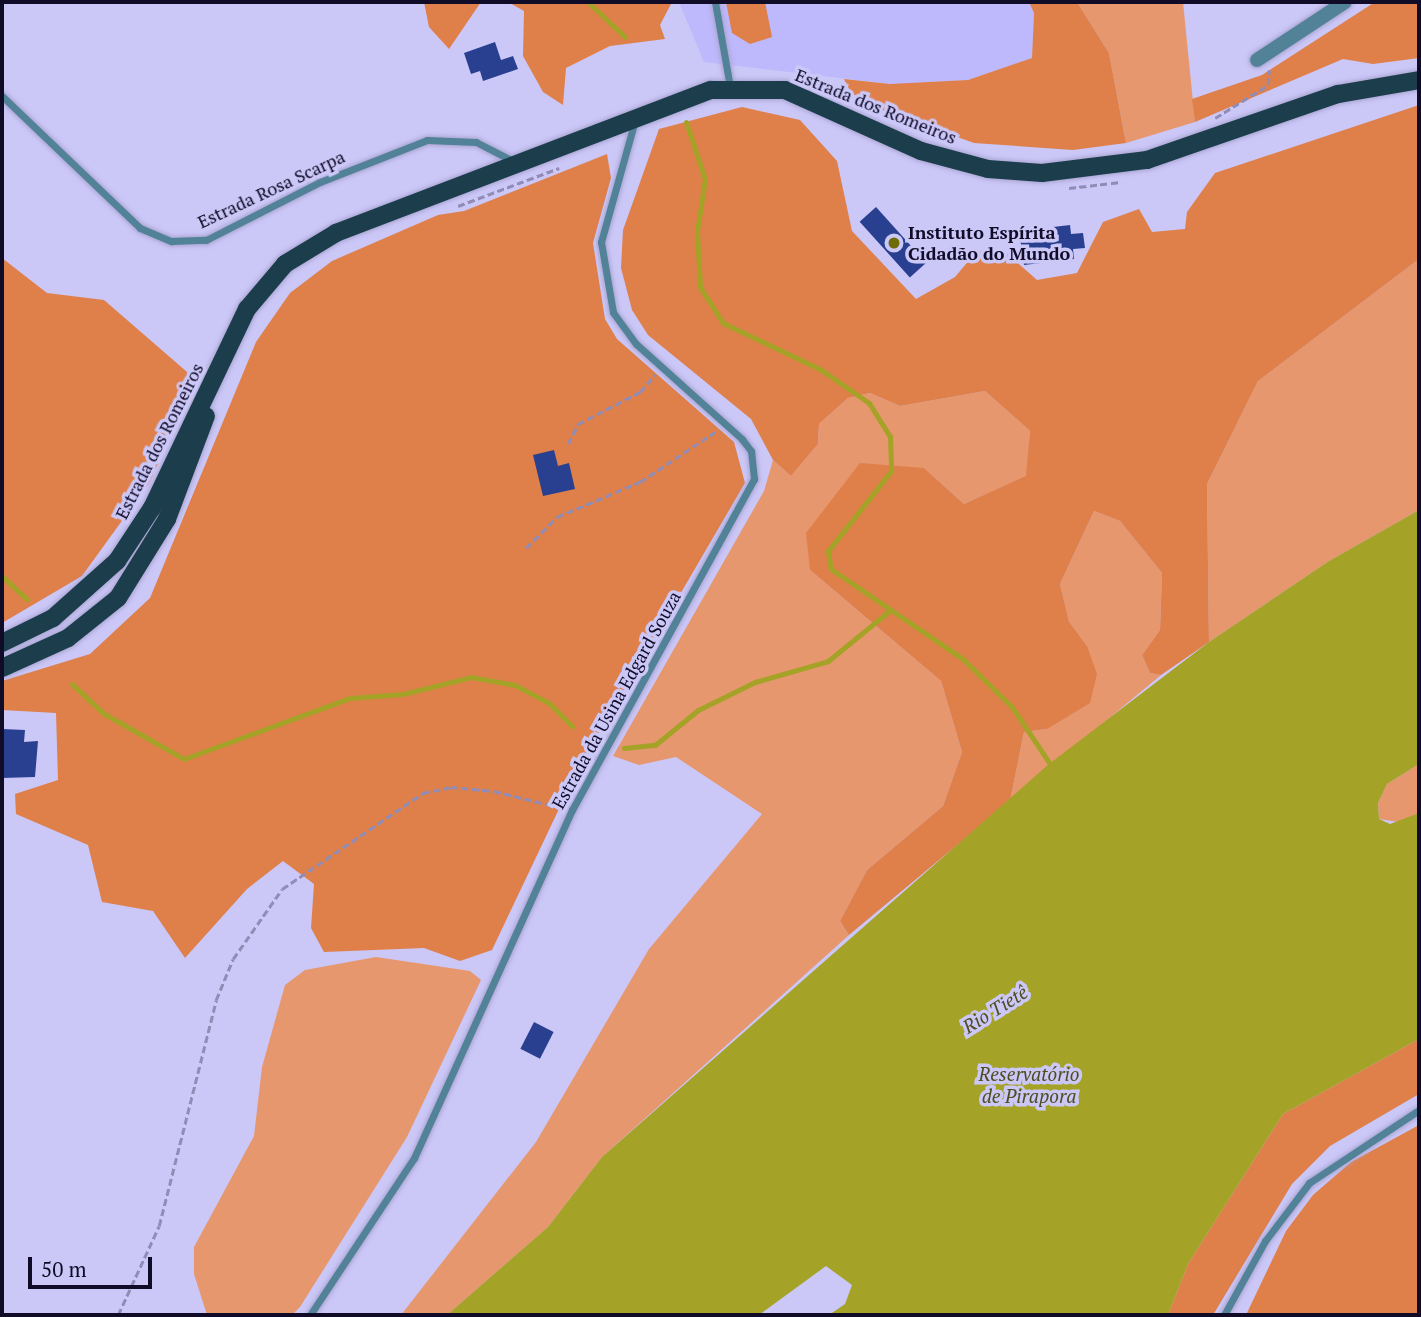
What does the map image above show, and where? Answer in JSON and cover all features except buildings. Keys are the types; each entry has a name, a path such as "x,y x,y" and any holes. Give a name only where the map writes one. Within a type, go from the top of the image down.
{"main road":[{"name":"Estrada dos Romeiros","path":"2,643 53,618 117,561 152,508 223,359 264,284 310,246 516,163 637,115 730,87 796,94 921,151 988,169 1095,170 1213,139 1338,94 1419,80"},
{"name":"Estrada dos Romeiros","path":"2,668 68,638 137,574 195,453 223,359"}],"street":[{"path":"1257,60 1345,2"}],"lane":[{"path":"715,2 730,87"},
{"name":"Estrada Rosa Scarpa","path":"2,96 140,228 172,241 206,240 320,182 427,140 476,142 516,163"},
{"name":"Estrada da Usina Edgard Souza","path":"310,1315 414,1158 572,810 748,495 751,451 727,424 662,368 613,313 601,262 637,115"},
{"path":"1224,1315 1265,1241 1309,1183 1419,1110"}],"path":[{"path":"1213,139 1215,113 1268,85 1271,51"},
{"path":"568,444 578,424 612,400 640,392 662,368"},
{"path":"526,548 557,517 640,482 727,424"},
{"path":"118,1315 159,1226 216,1000 233,959 282,889 422,793 452,787 494,791 572,810"}],"shaded area":[{"path":"424,2 481,2 449,49 429,27"},
{"path":"508,2 672,2 660,25 665,39 610,46 566,68 563,105 543,92 523,56 524,11"},
{"path":"679,2 1029,2 1034,13 1032,58 968,80 890,84 704,62"},
{"path":"726,2 765,2 772,37 750,44 732,33"},
{"path":"1029,2 1077,2 1109,53 1126,143 1073,150 974,143 879,109 851,93 844,79 890,84 968,80 1032,58 1034,13"},
{"path":"1077,2 1183,2 1195,122 1126,143 1109,53"},
{"path":"1375,2 1419,2 1419,58 1373,64 1343,59 1195,122 1192,99 1262,75"},
{"path":"1419,105 1419,259 1258,381 1207,484 1209,642 1161,675 1150,673 1142,655 1160,630 1162,573 1120,521 1094,511 1060,584 1069,622 1087,646 1097,674 1090,703 1047,729 1024,732 1010,801 849,935 840,921 867,870 943,806 962,752 941,681 810,570 806,533 860,463 924,468 964,504 1026,476 1030,431 985,391 900,406 870,393 848,398 819,424 818,444 791,476 773,460 751,419 648,335 632,310 621,268 623,230 659,129 742,107 800,120 837,161 852,231 916,299 955,277 976,252 1003,250 1037,280 1077,273 1103,222 1139,209 1152,232 1185,229 1187,212 1215,173"},
{"path":"607,154 611,178 593,243 605,319 617,339 734,442 745,483 577,771 492,950 460,961 424,948 324,952 311,928 314,884 283,861 247,889 185,958 153,911 102,902 88,845 16,814 15,794 58,780 56,713 2,710 2,681 90,654 150,598 256,342 290,293 332,261 438,215 464,211"},
{"path":"2,258 47,293 104,300 194,378 150,482 82,576 2,623"},
{"path":"1419,259 1419,510 1329,561 1209,642 1207,484 1258,381"},
{"path":"985,391 1030,431 1027,476 964,504 924,468 810,570 941,681 962,752 943,806 867,870 840,921 849,935 602,1157 548,1227 447,1315 401,1315 536,1142 649,949 762,814 676,757 639,765 613,756 764,491 773,460 791,476 818,444 819,424 848,398 870,393 900,406"},
{"path":"1094,511 1120,521 1162,573 1160,630 1142,655 1150,673 1161,675 1010,801 1024,732 1047,729 1087,646 1069,623 1060,584"},
{"path":"1419,764 1419,813 1405,823 1379,819 1378,803 1387,784"},
{"path":"376,957 470,971 481,980 407,1137 300,1307 292,1315 207,1315 194,1274 194,1247 254,1136 262,1067 285,985 305,970"},
{"path":"1419,1039 1419,1094 1330,1146 1292,1184 1213,1315 1168,1315 1188,1264 1283,1114"},
{"path":"1419,1125 1419,1315 1246,1315 1286,1231 1313,1195 1351,1162"}],"water":[{"name":"Reservatório de Pirapora","path":"1419,510 1419,764 1387,784 1378,803 1379,819 1390,824 1419,813 1419,1039 1283,1114 1188,1264 1168,1315 829,1315 845,1304 852,1285 826,1266 759,1315 447,1315 548,1227 602,1157 1049,764 1209,642 1329,561"}],"waterway":[{"path":"588,2 625,37"},
{"path":"686,122 705,179 697,231 700,287 723,323 820,369 869,403 890,436 891,471 828,551 831,569 963,659 1012,707 1052,767"},
{"path":"2,576 27,599"},
{"path":"624,748 655,745 698,710 755,682 828,661 889,611"},
{"path":"72,684 103,713 184,759 350,698 403,694 471,677 515,685 549,703 572,726"}],"place":[{"name":"Instituto Espírita Cidadão do Mundo","path":"894,243"}],"water label":[{"name":"Rio Tietê","path":"995,1009"}]}
